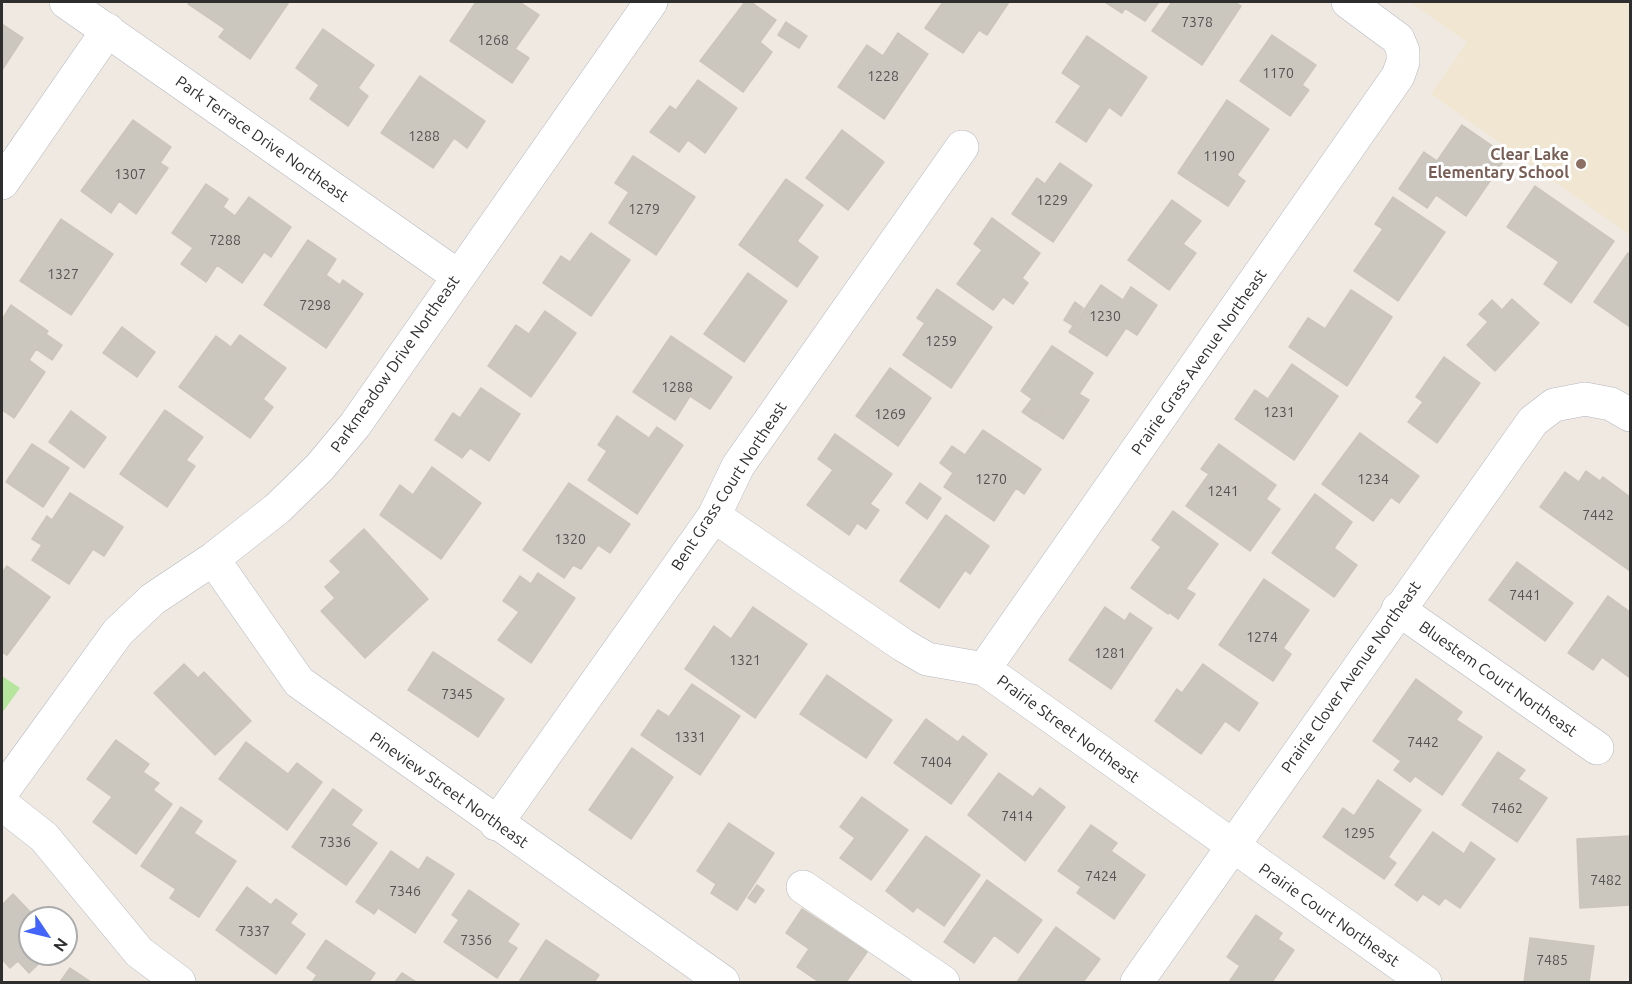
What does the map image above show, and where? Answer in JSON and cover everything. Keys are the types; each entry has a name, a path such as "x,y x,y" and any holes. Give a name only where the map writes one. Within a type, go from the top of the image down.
{"street":[{"name":"Park Terrace Drive Northeast","path":"66,2 458,276"},
{"name":"Parkmeadow Drive Northeast","path":"2,792 118,632 153,599 213,559 278,508 320,467 355,425 651,2"},
{"name":"Prairie Grass Avenue Northeast","path":"984,669 1398,76 1403,62 1403,51 1398,39 1388,29 1348,2"},
{"path":"2,183 108,30"},
{"name":"Bent Grass Court Northeast","path":"496,824 714,516 738,466 962,147"},
{"name":"Prairie Clover Avenue Northeast","path":"1137,982 1398,609 1533,421 1554,405 1585,399 1611,404 1630,415"},
{"name":"Prairie Street Northeast","path":"714,516 927,659 984,669 1233,847"},
{"name":"Pineview Street Northeast","path":"213,559 299,682 496,824 723,982"},
{"name":"Bluestem Court Northeast","path":"1398,609 1597,748"},
{"path":"2,804 44,837 139,952 179,982"},
{"name":"Prairie Court Northeast","path":"1233,847 1425,982"},
{"path":"803,887 943,982"}],"shaded area":[{"name":"Clear Lake Elementary School","path":"1410,2 1630,2 1630,235 1431,94 1467,42"}],"green space":[{"path":"2,676 20,688 2,713"}],"building":[{"path":"189,2 289,2 250,59 219,37 225,29 188,4"},
{"path":"476,2 519,2 539,15 515,49 529,58 512,83 450,41"},
{"path":"745,2 751,2 776,20 760,42 772,52 743,92 700,61"},
{"path":"943,2 1009,2 987,35 979,30 963,53 925,28"},
{"path":"1105,2 1159,2 1145,21 1125,8 1122,13"},
{"path":"1172,2 1235,2 1241,6 1202,65 1152,31"},
{"path":"786,22 807,36 799,48 778,35"},
{"path":"2,24 23,38 2,70"},
{"path":"323,29 374,65 358,88 368,96 348,126 310,99 319,85 296,68"},
{"path":"898,33 928,54 884,119 838,87 867,45 883,56"},
{"path":"1272,35 1316,65 1302,85 1309,90 1290,116 1240,81"},
{"path":"1087,36 1147,77 1121,116 1109,107 1086,142 1056,122 1081,86 1062,73"},
{"path":"420,76 485,121 467,148 454,138 433,168 381,133"},
{"path":"698,80 737,108 705,153 688,140 679,152 650,132 670,106 676,110"},
{"path":"1227,100 1269,129 1237,175 1245,181 1228,206 1178,173"},
{"path":"133,120 171,147 160,163 168,168 136,214 119,201 111,213 81,191"},
{"path":"1462,125 1507,156 1466,216 1436,195 1427,208 1399,189 1424,152 1437,161"},
{"path":"842,130 884,162 848,210 806,178"},
{"path":"633,156 695,197 656,255 609,223 629,192 615,183"},
{"path":"1060,163 1092,185 1053,242 1012,214 1037,178 1045,184"},
{"path":"786,179 823,205 797,241 818,257 797,287 739,245"},
{"path":"206,184 228,199 223,207 235,216 249,197 291,227 271,257 264,252 242,283 217,265 206,282 181,264 193,248 172,233"},
{"path":"1535,186 1614,241 1571,303 1544,284 1559,262 1507,227"},
{"path":"1393,197 1445,232 1398,301 1354,271 1383,229 1375,224"},
{"path":"1172,200 1201,221 1183,244 1196,253 1169,290 1128,260"},
{"path":"992,218 1040,253 1022,278 1028,283 1013,304 1003,297 993,310 957,284 982,250 974,244"},
{"path":"61,219 113,254 71,315 20,281"},
{"path":"591,233 630,260 591,316 543,283 561,256 570,262"},
{"path":"308,240 336,259 326,275 340,285 343,280 363,294 326,348 264,305"},
{"path":"1628,253 1630,255 1630,327 1594,302"},
{"path":"748,273 787,301 744,362 704,334"},
{"path":"1101,285 1123,300 1131,287 1157,305 1137,335 1126,328 1107,356 1069,332"},
{"path":"937,289 992,327 951,388 903,355 925,323 917,318"},
{"path":"1351,290 1392,317 1347,386 1289,347 1308,318 1325,329"},
{"path":"1512,299 1539,323 1495,371 1467,345 1488,322 1479,314 1492,300 1502,310"},
{"path":"1075,302 1083,308 1072,325 1064,320"},
{"path":"11,305 48,331 46,334 62,345 52,360 36,349 29,360 45,372 14,418 2,410 2,320"},
{"path":"545,311 576,333 531,397 488,366 516,325 529,334"},
{"path":"122,327 155,352 137,377 103,353"},
{"path":"240,335 286,368 263,399 273,407 250,438 179,387 216,336 231,347"},
{"path":"671,336 732,377 710,409 690,396 675,420 633,392"},
{"path":"1052,346 1093,373 1079,394 1089,400 1063,439 1036,421 1044,407 1035,421 1022,412 1032,399 1021,391"},
{"path":"1444,357 1480,383 1437,443 1408,422 1423,402 1416,397"},
{"path":"1292,364 1338,396 1294,460 1235,419 1255,390 1268,399"},
{"path":"890,368 931,398 898,446 856,416"},
{"path":"481,388 520,414 489,461 470,448 462,458 435,440 453,413 460,418"},
{"path":"165,410 203,437 186,460 195,466 167,507 120,474"},
{"path":"71,411 106,437 84,468 49,442"},
{"path":"617,416 649,438 657,427 683,445 637,514 588,480 607,451 598,445"},
{"path":"983,430 1041,469 1024,494 1016,488 994,521 944,487 953,473 940,463 952,446 965,455"},
{"path":"1360,433 1419,476 1399,503 1391,497 1373,521 1322,484"},
{"path":"835,434 892,474 870,504 879,510 866,529 857,523 849,535 807,505 833,470 818,459"},
{"path":"32,444 69,468 43,507 6,482"},
{"path":"1219,444 1276,485 1266,499 1280,509 1250,551 1186,506 1209,474 1201,469"},
{"path":"432,467 481,503 441,559 380,515 400,485 413,495"},
{"path":"1586,471 1600,481 1603,477 1630,497 1630,571 1540,507 1565,472 1579,482"},
{"path":"569,483 630,524 610,553 598,545 581,569 573,565 564,578 523,550"},
{"path":"920,483 941,498 927,519 906,503"},
{"path":"70,493 123,527 104,556 93,549 69,584 32,560 42,545 32,539 47,516 52,520"},
{"path":"1315,494 1352,522 1334,548 1357,565 1334,597 1272,553"},
{"path":"1173,511 1218,544 1168,614 1131,588 1161,547 1152,540"},
{"path":"946,515 989,546 970,574 965,570 939,608 900,581"},
{"path":"364,529 428,599 365,658 321,611 335,598 325,587 341,572 330,561"},
{"path":"1517,562 1573,603 1545,641 1489,600"},
{"path":"7,566 50,597 7,655 2,652 2,573"},
{"path":"538,573 575,598 531,663 498,640 519,612 503,601 520,576 531,584"},
{"path":"1264,579 1309,610 1283,648 1291,654 1273,681 1219,645"},
{"path":"1186,589 1195,594 1178,619 1170,613"},
{"path":"1608,596 1630,612 1630,678 1602,657 1593,670 1568,653"},
{"path":"753,607 807,644 755,718 685,669 714,626 731,639"},
{"path":"1105,607 1125,621 1130,613 1152,628 1111,689 1069,660"},
{"path":"433,652 504,699 478,737 408,690"},
{"path":"184,664 198,678 204,672 251,721 215,755 154,693"},
{"path":"1203,664 1258,703 1239,731 1225,721 1201,754 1155,721 1177,689 1182,693"},
{"path":"827,675 892,720 866,758 800,714"},
{"path":"1416,679 1462,712 1456,720 1482,737 1442,795 1415,776 1410,782 1394,770 1401,761 1373,741"},
{"path":"692,684 740,716 700,775 641,735 658,710 669,717"},
{"path":"926,719 958,742 963,736 987,754 951,804 894,763"},
{"path":"116,740 149,764 143,772 159,783 153,790 172,804 136,854 93,822 112,797 87,779"},
{"path":"246,742 288,774 297,763 322,782 287,830 219,779"},
{"path":"632,748 673,777 631,839 589,810"},
{"path":"1498,752 1525,770 1518,779 1547,798 1517,842 1462,805"},
{"path":"999,773 1033,797 1040,788 1065,807 1025,861 968,815"},
{"path":"1378,780 1421,810 1388,857 1396,863 1384,879 1323,837 1343,808 1354,816"},
{"path":"333,789 362,810 351,825 377,843 346,885 292,847"},
{"path":"862,797 908,830 871,880 840,858 855,838 840,827"},
{"path":"181,807 202,821 194,833 236,861 199,917 170,898 176,889 141,866"},
{"path":"729,823 774,853 737,910 711,893 716,884 697,871"},
{"path":"1091,825 1117,843 1111,851 1145,875 1114,919 1077,893 1081,887 1058,871"},
{"path":"1433,832 1464,854 1471,842 1495,859 1460,908 1445,898 1439,905 1423,894 1417,901 1395,885"},
{"path":"926,836 980,875 944,926 917,907 913,912 886,891"},
{"path":"1630,836 1630,905 1580,908 1577,839"},
{"path":"391,851 419,870 427,857 454,874 415,933 378,908 374,914 356,902"},
{"path":"987,880 1042,920 1018,953 994,935 974,963 944,942"},
{"path":"757,885 764,890 755,903 748,898"},
{"path":"247,887 271,905 276,899 297,914 290,923 305,934 276,974 216,930"},
{"path":"469,890 519,924 507,942 517,948 497,978 444,942 459,920 452,915"},
{"path":"13,894 24,906 18,906 18,961 10,968 2,959 2,905"},
{"path":"802,909 867,952 846,982 819,982 797,967 809,949 786,933"},
{"path":"1256,915 1282,933 1278,939 1294,950 1272,982 1229,982 1240,966 1227,957"},
{"path":"1056,927 1100,959 1083,982 1017,982"},
{"path":"1530,938 1594,946 1589,982 1524,982"},
{"path":"326,940 375,973 369,982 312,982 317,975 307,968"},
{"path":"546,940 599,975 594,982 519,982"},
{"path":"23,966 36,966 29,973"},
{"path":"70,968 91,982 60,982"},
{"path":"402,973 416,982 395,982"}],"place":[{"name":"Clear Lake Elementary School","path":"1581,164"}]}
